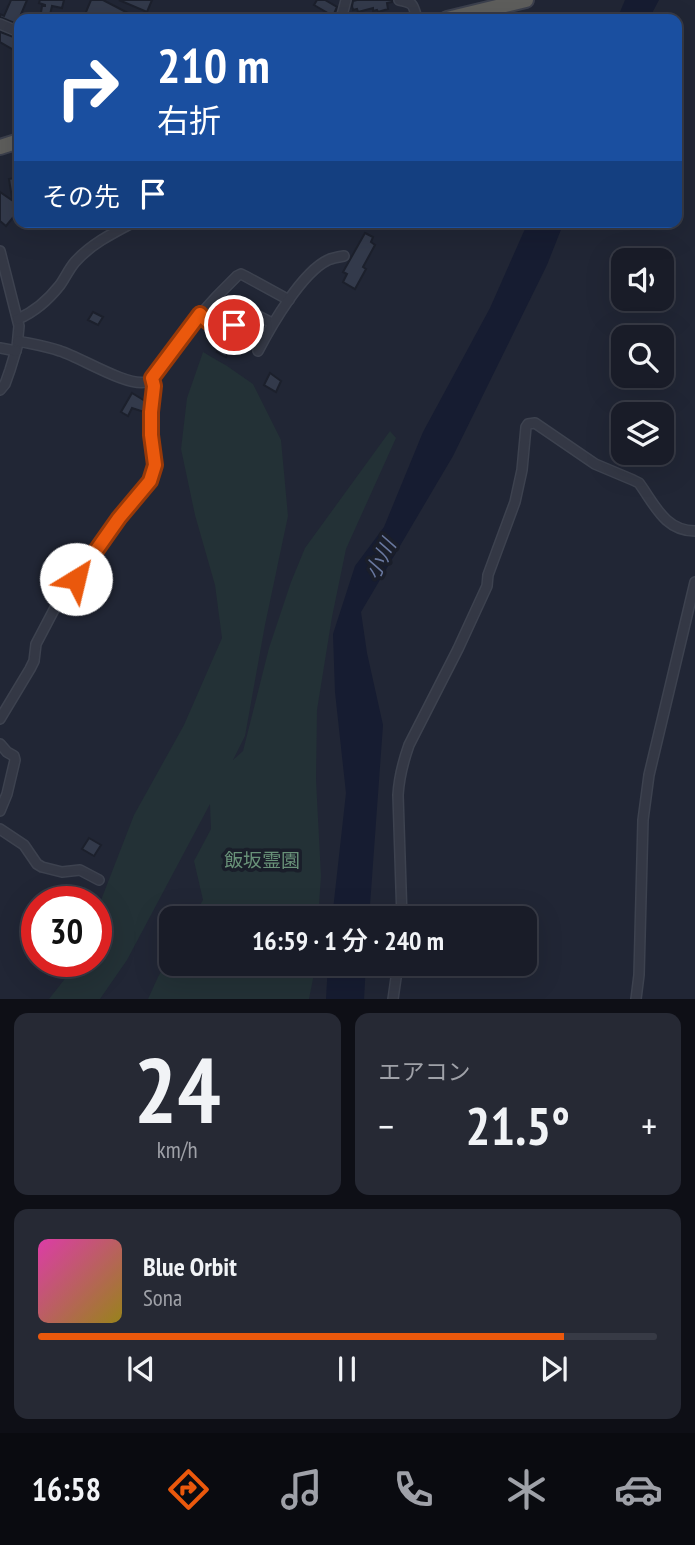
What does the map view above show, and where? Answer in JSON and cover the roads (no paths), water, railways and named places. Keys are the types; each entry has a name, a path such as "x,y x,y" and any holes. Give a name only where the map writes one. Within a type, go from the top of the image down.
{"highway":[{"path":"468,14 526,0"}],"street":[{"path":"398,0 410,1 415,14"},
{"path":"18,319 50,297 75,263 94,245 120,228"},
{"path":"0,251 19,326 17,346 5,384 0,390"},
{"path":"258,351 272,323 310,274 328,260 344,256"},
{"path":"0,348 17,346 60,351 133,382 143,383 152,378 200,314 237,276 241,274 289,300"},
{"path":"200,314 208,322 234,325 243,308 272,323"},
{"path":"0,719 34,661 36,644 57,604 119,518 150,481 155,465 151,424 154,386 152,378"},
{"path":"402,906 398,795 404,759 487,586 488,575 515,502 528,424 535,423 595,464 639,483 672,526 695,531"},
{"path":"636,999 643,820 647,786 695,582"},
{"path":"0,744 15,760 0,811"},
{"path":"0,829 24,845 37,864 62,872 80,870 99,880"},
{"path":"393,999 396,976"}],"water":[{"path":"625,0 659,0 652,14 619,14"},
{"name":"小川","path":"525,228 562,228 547,265 453,456 361,612 383,725 370,906 333,906 346,793 335,692 333,634 355,566 384,527 423,432 490,308"},
{"path":"327,976 365,976 364,999 326,999"}],"park label":[{"name":"飯坂霊園","path":"262,860"}]}
